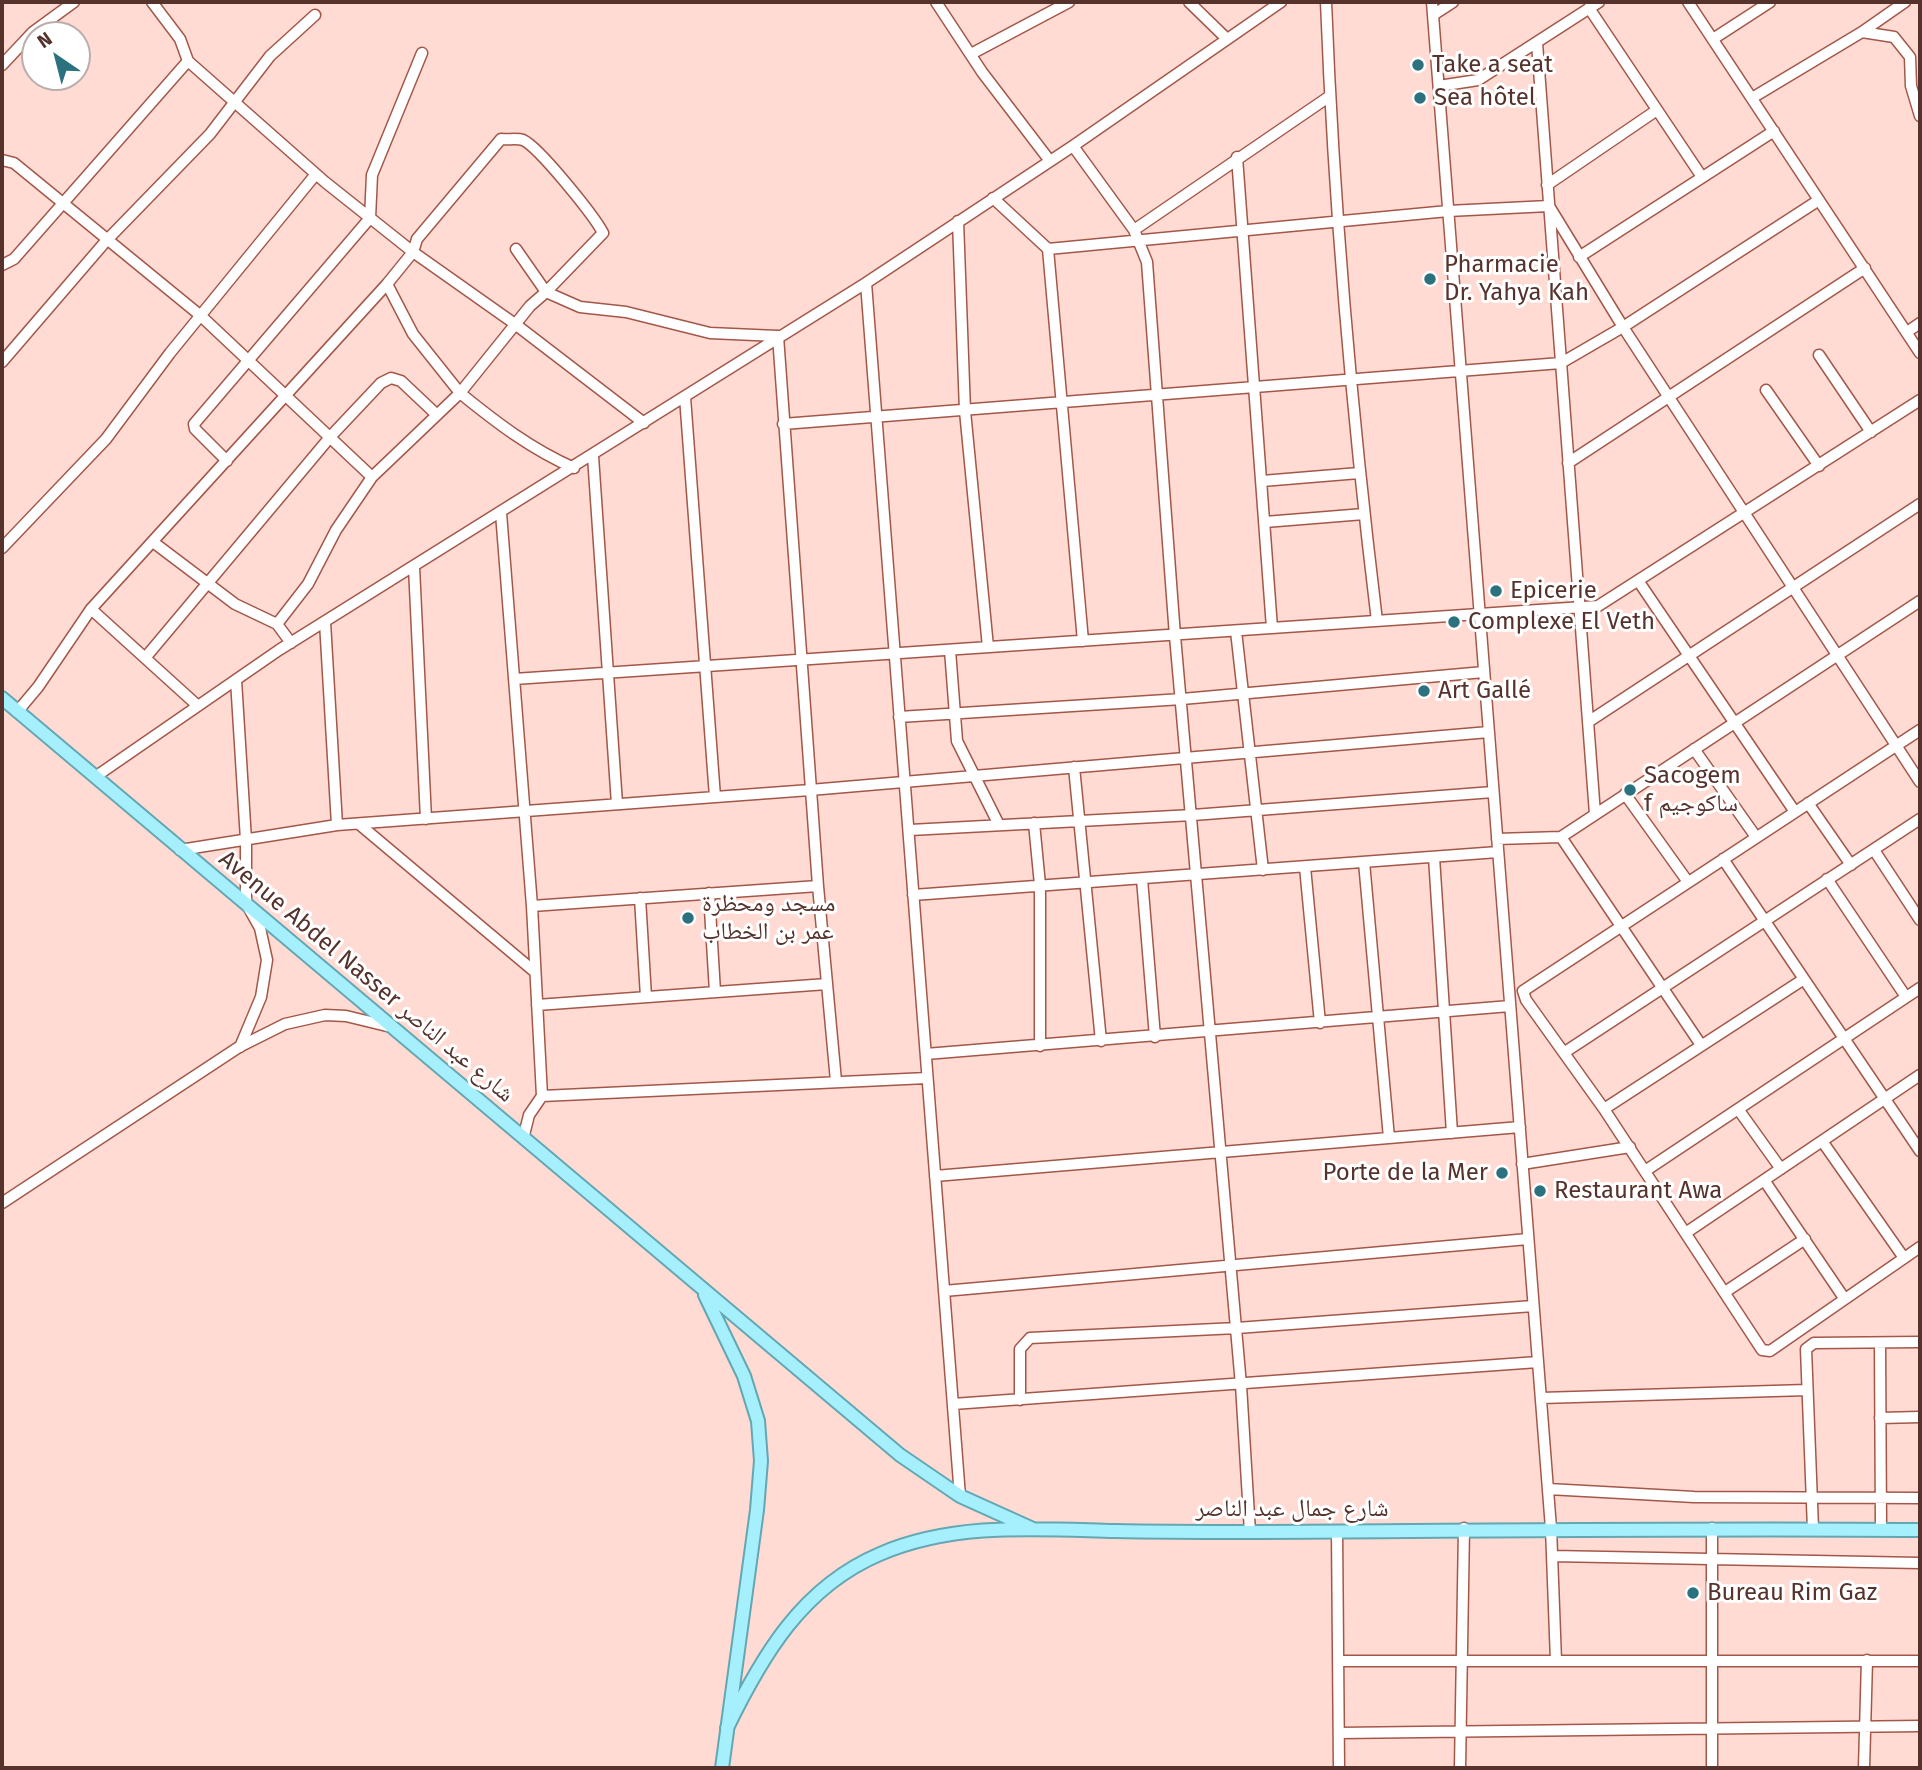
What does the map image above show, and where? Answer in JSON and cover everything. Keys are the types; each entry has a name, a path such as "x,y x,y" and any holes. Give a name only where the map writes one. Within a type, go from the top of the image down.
{"main road":[{"name":"Avenue Abdel Nasser شارع عبد الناصر","path":"2,698 180,850 524,1135 702,1289"},
{"name":"شارع جمال عبد الناصر","path":"702,1289 900,1455 960,1496 1034,1529"},
{"path":"702,1289 744,1376 758,1421 761,1461 757,1510 722,1768"},
{"name":"شارع جمال عبد الناصر","path":"727,1728 755,1670 781,1632 837,1578 860,1563 909,1543 971,1531 1034,1529 1250,1532 1464,1528 1920,1530"}],"street":[{"path":"2,65 33,32 74,2"},
{"path":"152,2 180,39 188,61 316,174 413,252 515,324 644,423"},
{"path":"936,2 1050,161"},
{"path":"971,54 1069,2"},
{"path":"1189,2 1227,39"},
{"path":"95,776 291,643 866,283 1073,146 1282,2"},
{"path":"1326,2 1338,220 1359,473 1377,621"},
{"path":"1432,2 1551,1528 1556,1661"},
{"path":"1433,15 1453,2"},
{"path":"1439,86 1478,80 1599,2"},
{"path":"1688,2 1920,353"},
{"path":"1713,38 1770,2"},
{"path":"1752,98 1862,32 1905,2"},
{"path":"1590,8 1702,177"},
{"path":"2,362 106,241 211,134 270,56 315,15"},
{"path":"1862,32 1894,37 1910,57 1911,86 1920,116"},
{"path":"1537,43 1595,814"},
{"path":"227,461 195,429 194,424 370,218 372,175 422,53"},
{"path":"2,265 14,259 188,61"},
{"path":"1137,234 1237,157 1330,96"},
{"path":"1547,184 1657,110"},
{"path":"1579,257 1774,131"},
{"path":"17,712 38,687 91,609 387,284 413,252 417,239 501,139 523,140 536,150 596,218 603,233 515,324 460,393 372,477 336,530 308,584 277,624"},
{"path":"1073,146 1137,234 1147,262 1175,636 1199,874 1237,1328 1250,1532"},
{"path":"1237,157 1245,230 1272,628"},
{"path":"2,160 14,163 62,205 201,316 372,477"},
{"path":"2,548 106,439 316,174"},
{"path":"993,198 1048,249 1083,641"},
{"path":"783,424 876,419 1561,363 1623,327 1819,200"},
{"path":"1048,249 1137,234 1245,230 1448,211 1549,206"},
{"path":"1549,206 1623,327 1920,782"},
{"path":"958,221 965,411 988,647"},
{"path":"516,249 546,292 580,307 626,312 710,333 778,336"},
{"path":"1568,463 1865,268"},
{"path":"866,283 960,1496"},
{"path":"387,284 413,334 460,393 502,427 541,453 574,468"},
{"path":"1907,332 1920,323"},
{"path":"778,336 810,790 836,1081"},
{"path":"1819,355 1871,432"},
{"path":"145,658 362,401 391,378 401,381 436,415"},
{"path":"1766,390 1819,466"},
{"path":"685,397 715,797"},
{"path":"514,679 1598,606 1920,400"},
{"path":"593,456 617,804"},
{"path":"1262,481 1359,473"},
{"path":"1588,722 1920,505"},
{"path":"501,513 532,906 541,1096 529,1115 524,1135"},
{"path":"1265,522 1364,513"},
{"path":"153,542 235,604 277,624 291,643"},
{"path":"414,567 426,818"},
{"path":"1639,582 1795,812"},
{"path":"1497,839 1561,837 1920,601"},
{"path":"91,609 198,706"},
{"path":"325,622 337,825"},
{"path":"1236,631 1263,870"},
{"path":"950,650 957,741 999,825"},
{"path":"900,717 1182,699 1484,672"},
{"path":"236,680 246,840 246,903 260,928 267,960 261,997 239,1047"},
{"path":"1920,730 1523,991 1526,1000 1565,1052 1687,1232 1760,1348 1767,1351 1920,1247"},
{"path":"180,850 337,825 810,790 1489,732"},
{"path":"1694,749 1756,837"},
{"path":"1074,766 1101,1041"},
{"path":"910,830 1256,810 1493,792"},
{"path":"1625,794 1688,882"},
{"path":"1808,803 1851,865"},
{"path":"1565,1052 1920,819"},
{"path":"1034,823 1040,885 1040,1046"},
{"path":"359,824 535,972"},
{"path":"1561,837 1702,1045"},
{"path":"1874,850 1920,920"},
{"path":"913,895 1498,852"},
{"path":"1434,857 1452,1133"},
{"path":"1723,859 1920,1152"},
{"path":"1364,862 1389,1138"},
{"path":"1305,867 1320,1023"},
{"path":"1142,879 1155,1037"},
{"path":"1826,879 1906,998"},
{"path":"532,906 818,886"},
{"path":"709,893 715,992"},
{"path":"640,898 646,997"},
{"path":"1604,1109 1804,979"},
{"path":"537,1005 827,984"},
{"path":"1645,1171 1920,988"},
{"path":"926,1054 1510,1006"},
{"path":"2,1203 239,1047 285,1024 316,1016 346,1016 398,1029"},
{"path":"1687,1232 1920,1075"},
{"path":"541,1096 927,1078"},
{"path":"1738,1109 1781,1169"},
{"path":"935,1176 1520,1127"},
{"path":"1822,1141 1904,1258"},
{"path":"1522,1164 1630,1147"},
{"path":"1764,1180 1844,1297"},
{"path":"944,1291 1528,1239"},
{"path":"1725,1292 1805,1240"},
{"path":"1020,1400 1020,1349 1030,1338 1237,1328 1533,1306"},
{"path":"1880,1342 1881,1530"},
{"path":"1813,1529 1806,1352 1810,1345 1920,1342"},
{"path":"953,1404 1538,1362"},
{"path":"1541,1398 1807,1390"},
{"path":"1880,1418 1920,1417"},
{"path":"1548,1489 1694,1497 1920,1498"},
{"path":"1460,1768 1464,1528"},
{"path":"1712,1528 1712,1768"},
{"path":"1337,1531 1339,1768"},
{"path":"1552,1556 1920,1563"},
{"path":"1864,1768 1867,1660"},
{"path":"1338,1661 1920,1661"},
{"path":"1339,1733 1920,1726"}],"place":[{"name":"Take a seat","path":"1418,65"},
{"name":"Sea hôtel","path":"1420,98"},
{"name":"Pharmacie Dr. Yahya Kah","path":"1430,279"},
{"name":"Epicerie","path":"1496,591"},
{"name":"Complexe El Veth","path":"1454,622"},
{"name":"Art Gallé","path":"1424,691"},
{"name":"Sacogem f ساكوجيم","path":"1630,790"},
{"name":"مسجد ومحظرة عمر بن الخطاب","path":"688,918"},
{"name":"Porte de la Mer","path":"1502,1173"},
{"name":"Restaurant Awa","path":"1540,1191"},
{"name":"Bureau Rim Gaz","path":"1693,1593"}]}
